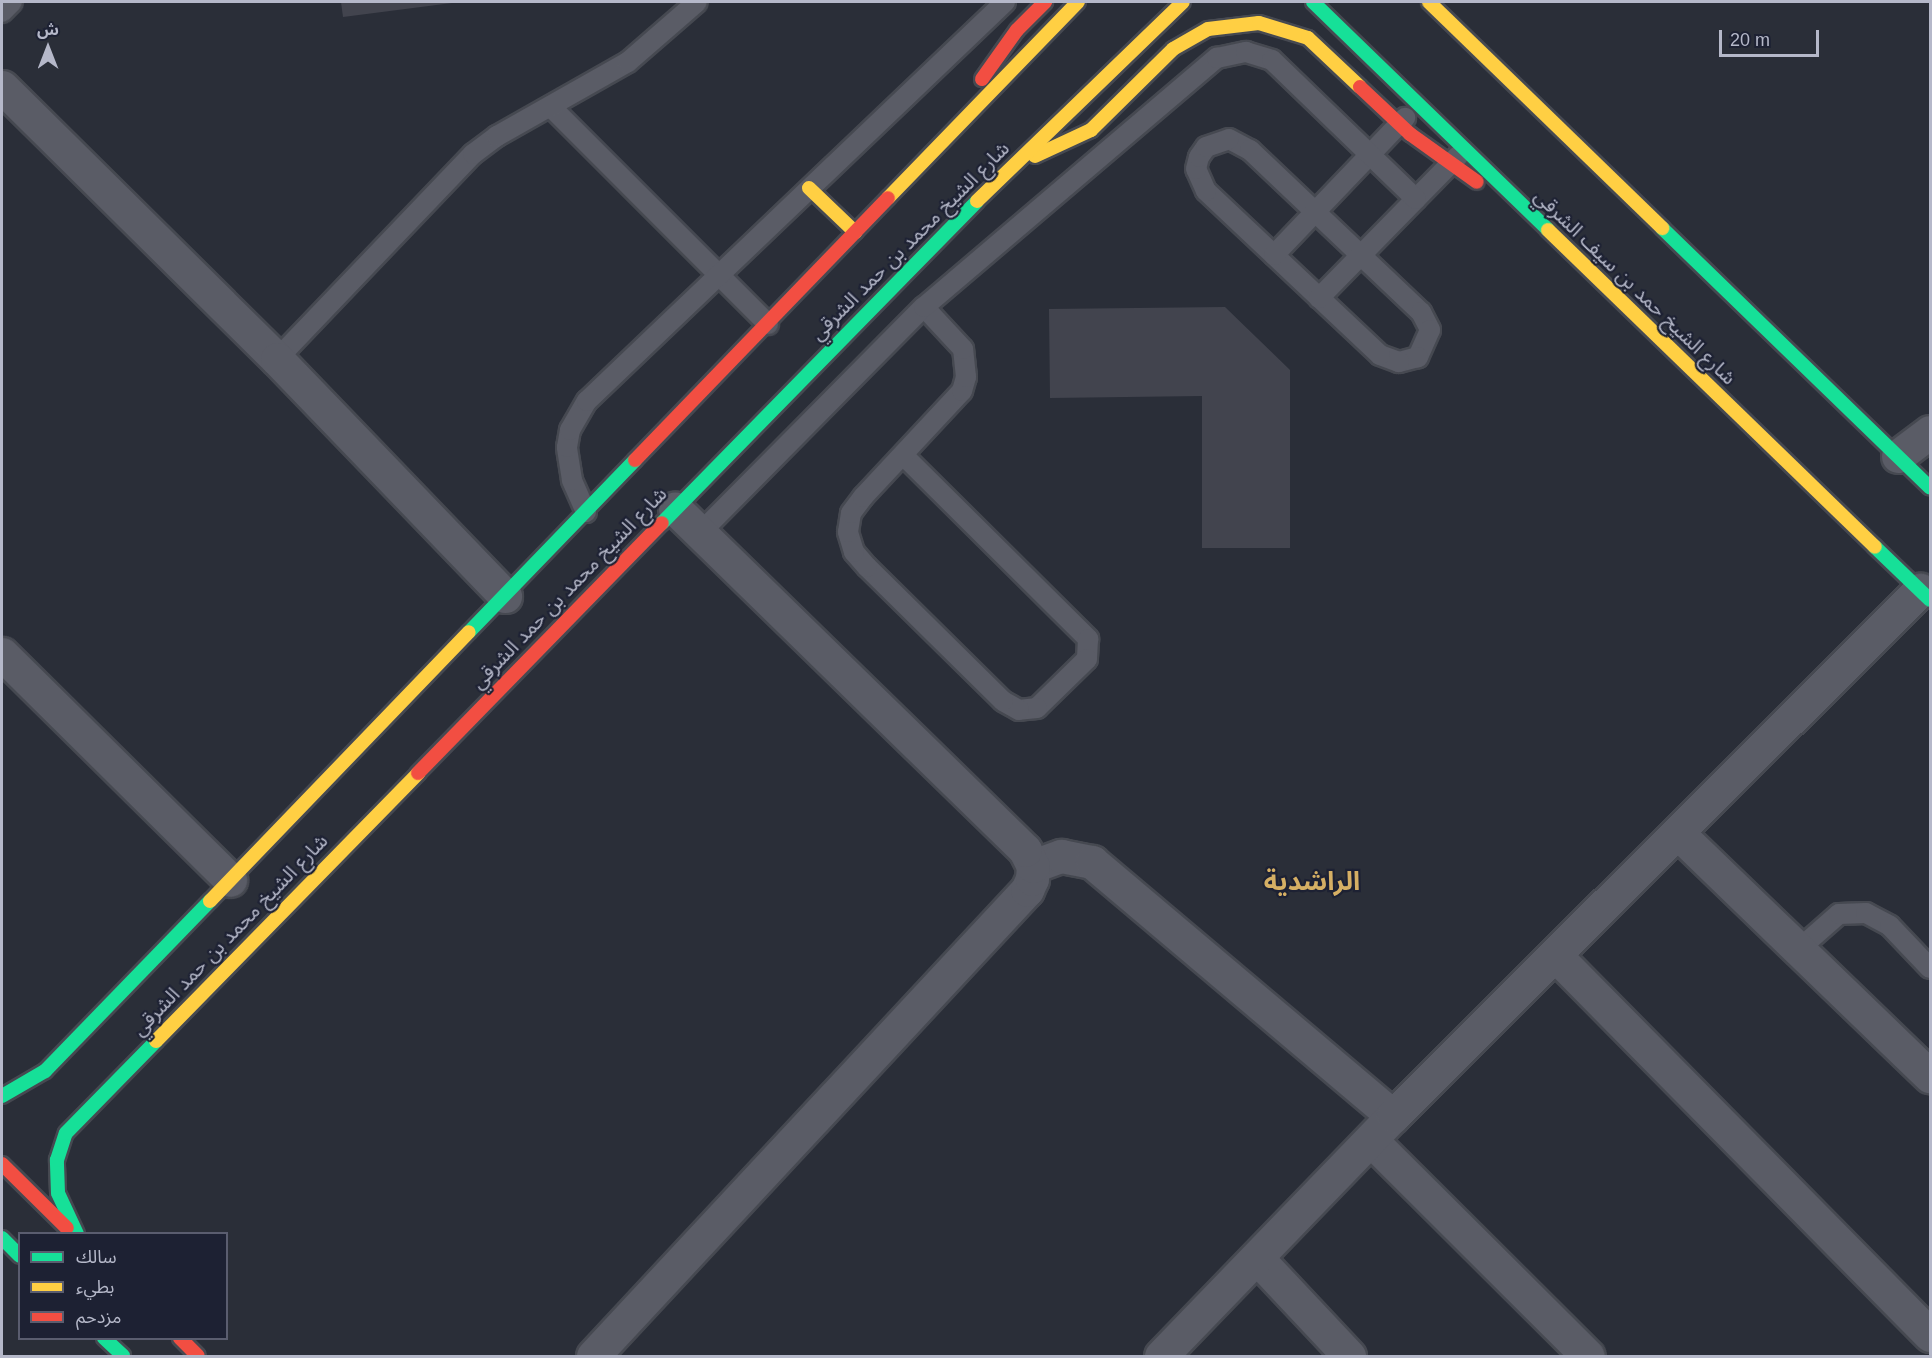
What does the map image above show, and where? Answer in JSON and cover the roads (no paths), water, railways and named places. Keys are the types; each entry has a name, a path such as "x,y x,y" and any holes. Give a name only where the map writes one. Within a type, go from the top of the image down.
{"main road":[{"path":"952,134 990,65 1045,2"},
{"name":"شارع الشيخ محمد بن حمد الشرقي","path":"2,1096 45,1071 1078,2"},
{"name":"شارع الشيخ محمد بن حمد الشرقي","path":"77,1232 58,1193 57,1160 66,1133 1009,168 1183,2"},
{"name":"شارع الشيخ حمد بن سيف الشرقي","path":"1313,2 1925,595"},
{"path":"1429,2 1930,488"},
{"path":"1009,168 1091,130 1173,49 1208,29 1244,23 1281,28 1308,38 1399,124 1450,164 1469,178 1514,197"},
{"path":"1519,68 1560,129"},
{"path":"809,188 855,232"},
{"path":"2,1164 71,1232"},
{"path":"2,1238 18,1254"},
{"path":"106,1340 123,1356"},
{"path":"182,1340 198,1356"}],"street":[{"path":"2,87 277,359 505,596"},
{"path":"1898,456 1930,432"},
{"path":"593,1356 1027,890 1033,866 1025,850 698,535 675,508"},
{"path":"1161,1356 1373,1142 1393,1116 1925,595"},
{"path":"2,654 230,880"},
{"path":"1679,834 1930,1076"},
{"path":"1033,866 1061,856 1092,862 1393,1116"},
{"path":"1557,957 1930,1335"},
{"path":"1373,1142 1588,1356"},
{"path":"1258,1259 1349,1356"}],"lane":[{"path":"2,12 12,2"},
{"path":"277,359 458,168 497,136 628,62 697,2"},
{"path":"586,512 567,464 570,430 577,414 720,273 1005,2"},
{"path":"698,535 924,307 1204,66 1231,53 1253,53 1272,60 1416,199"},
{"path":"1274,255 1419,104"},
{"path":"551,107 720,273 768,324"},
{"path":"1223,140 1240,142 1316,212 1427,320 1429,340 1418,357 1389,361 1319,298 1199,181 1197,163 1206,147 1223,140"},
{"path":"1319,298 1465,149"},
{"path":"904,456 1088,639 1087,660 1037,708 1010,707 854,552 848,532 851,513 953,403 966,377 963,349 924,307"},
{"path":"1799,949 1827,921 1852,911 1866,913 1890,927 1930,968"}],"district":[{"name":"الراشدية","path":"1312,882"}]}
